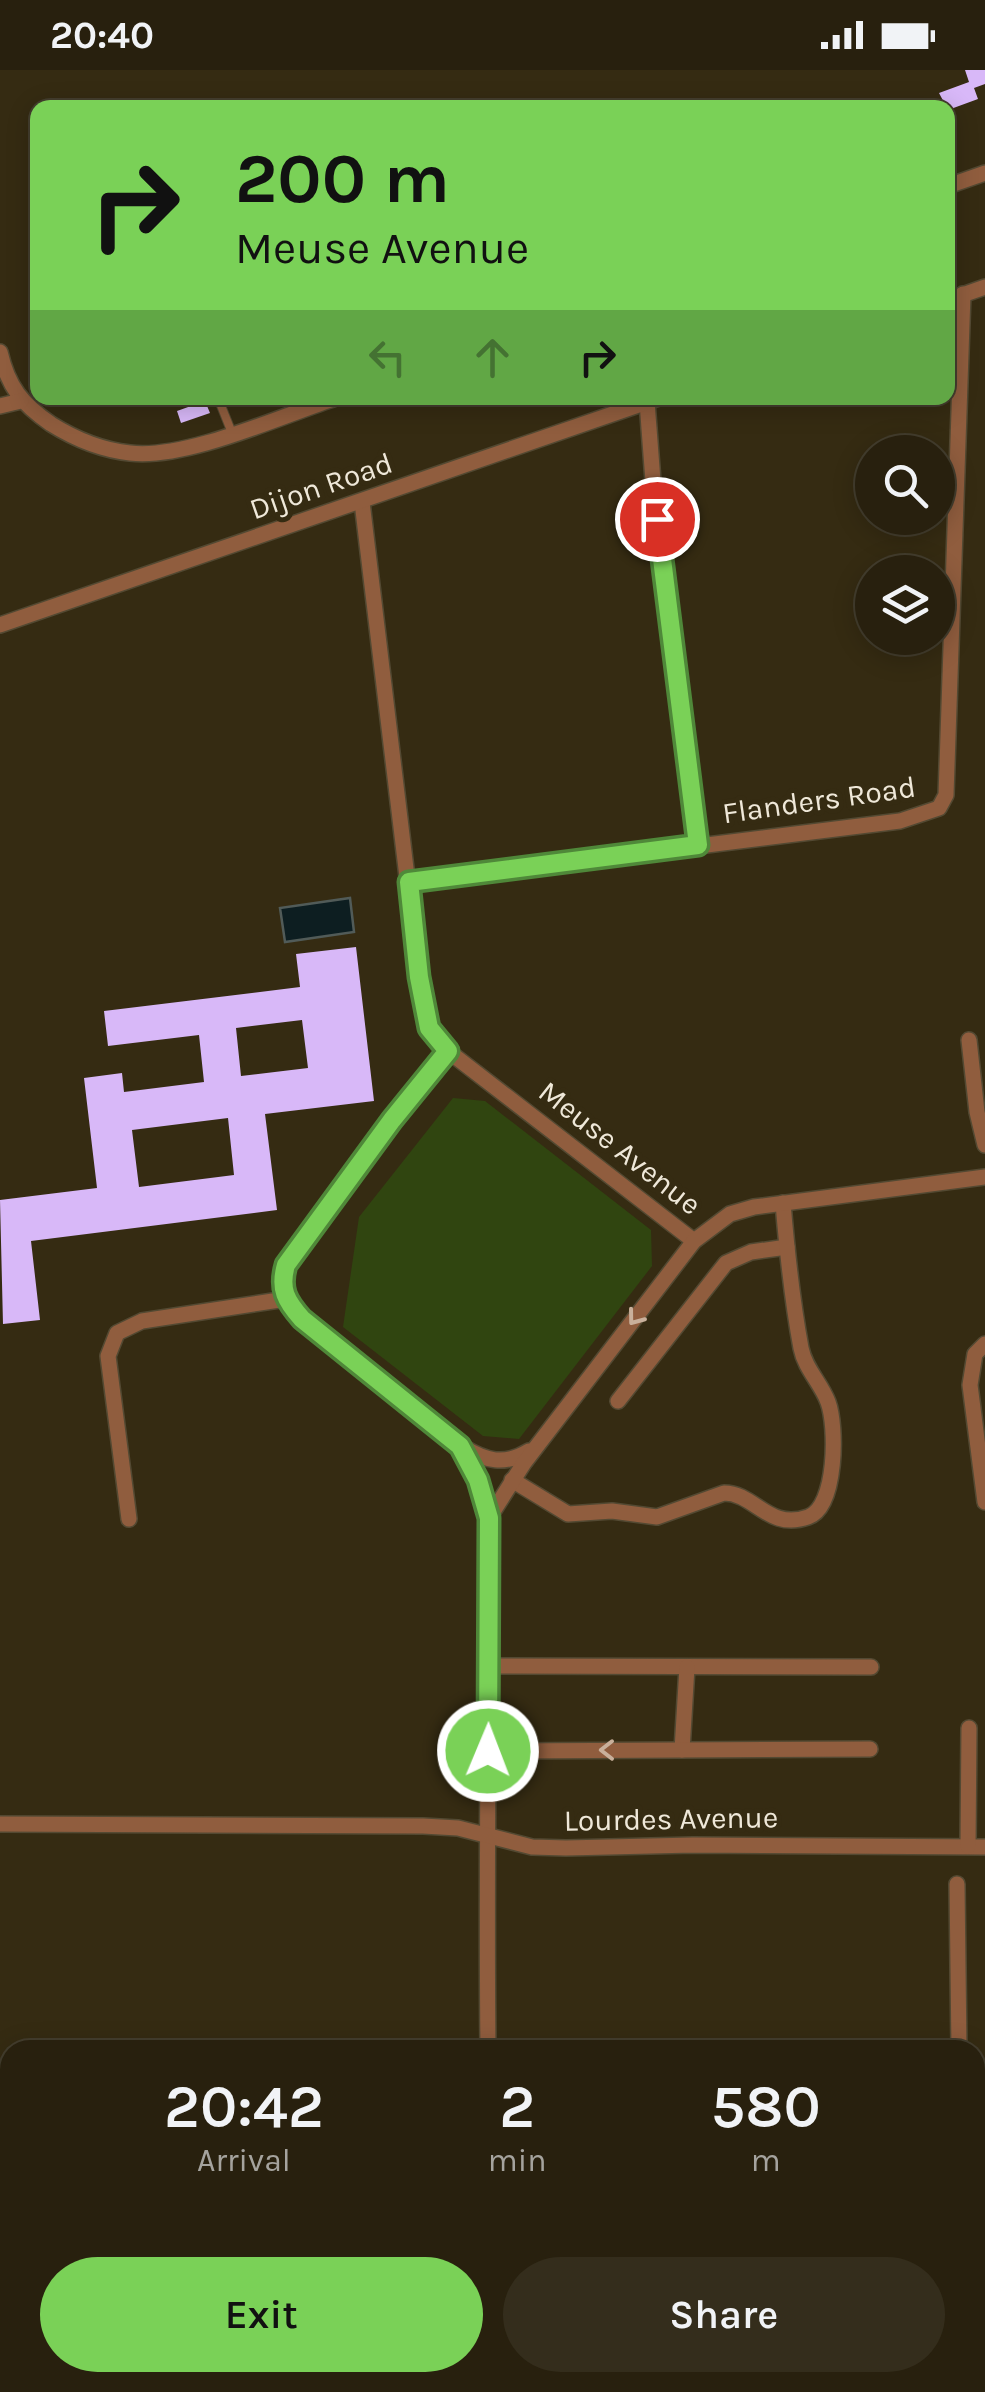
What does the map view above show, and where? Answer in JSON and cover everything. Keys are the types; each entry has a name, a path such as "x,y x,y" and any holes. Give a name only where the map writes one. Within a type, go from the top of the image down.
{"street":[{"path":"955,184 985,173"},
{"path":"955,297 985,286"},
{"path":"0,352 5,376 21,401 66,433 131,454 157,454 315,405"},
{"path":"0,406 21,401"},
{"name":"Dijon Road","path":"0,624 639,405"},
{"path":"653,405 655,500 698,845"},
{"name":"Flanders Road","path":"409,882 900,821 939,808 946,795 953,405"},
{"name":"Meuse Avenue","path":"362,502 419,977 429,1028 448,1051 694,1241 512,1480 489,1518"},
{"path":"970,1040 985,1145"},
{"path":"448,1051 392,1120 286,1265 282,1287 302,1319 460,1446 492,1461 510,1460 537,1447"},
{"path":"694,1241 730,1214 783,1202 985,1177"},
{"path":"512,1480 568,1514 612,1511 657,1517 733,1493 778,1519 814,1514 826,1497 831,1480 832,1425 827,1398 802,1353 783,1202"},
{"path":"618,1400 726,1263 750,1252 787,1247"},
{"path":"129,1520 108,1356 117,1332 142,1321 286,1299"},
{"path":"985,1344 976,1354 970,1385 985,1502"},
{"path":"460,1446 478,1480 489,1518 488,2040"},
{"path":"490,1666 871,1668"},
{"path":"682,1750 688,1667"},
{"path":"968,1728 977,1846"},
{"path":"488,1751 870,1749"},
{"name":"Lourdes Avenue","path":"0,1824 422,1826 458,1828 532,1847 566,1848 977,1846"},
{"path":"957,1884 959,2040"}],"lane":[{"path":"221,405 232,433"}],"green space":[{"path":"453,1098 485,1101 651,1230 652,1266 519,1439 483,1436 343,1327 359,1217"}],"shaded area":[{"path":"350,898 354,932 285,942 280,908"}],"building":[{"path":"965,70 985,70 985,84 974,88 978,99 955,107 955,100 943,100 939,93 969,82"},
{"path":"207,405 210,413 181,423 177,411"},
{"path":"356,947 374,1101 265,1114 277,1210 31,1241 40,1320 3,1324 0,1200 97,1188 84,1078 122,1073 124,1092 204,1082 199,1035 108,1046 104,1011 300,987 296,954","holes":["302,1020 308,1068 241,1076 236,1028","228,1118 234,1175 139,1187 132,1130"]}],"route":[{"path":"488,1751 489,1518 478,1480 460,1446 302,1319 286,1299 283,1276 286,1265 392,1120 448,1051 429,1028 409,882 698,845 657,519"}]}
